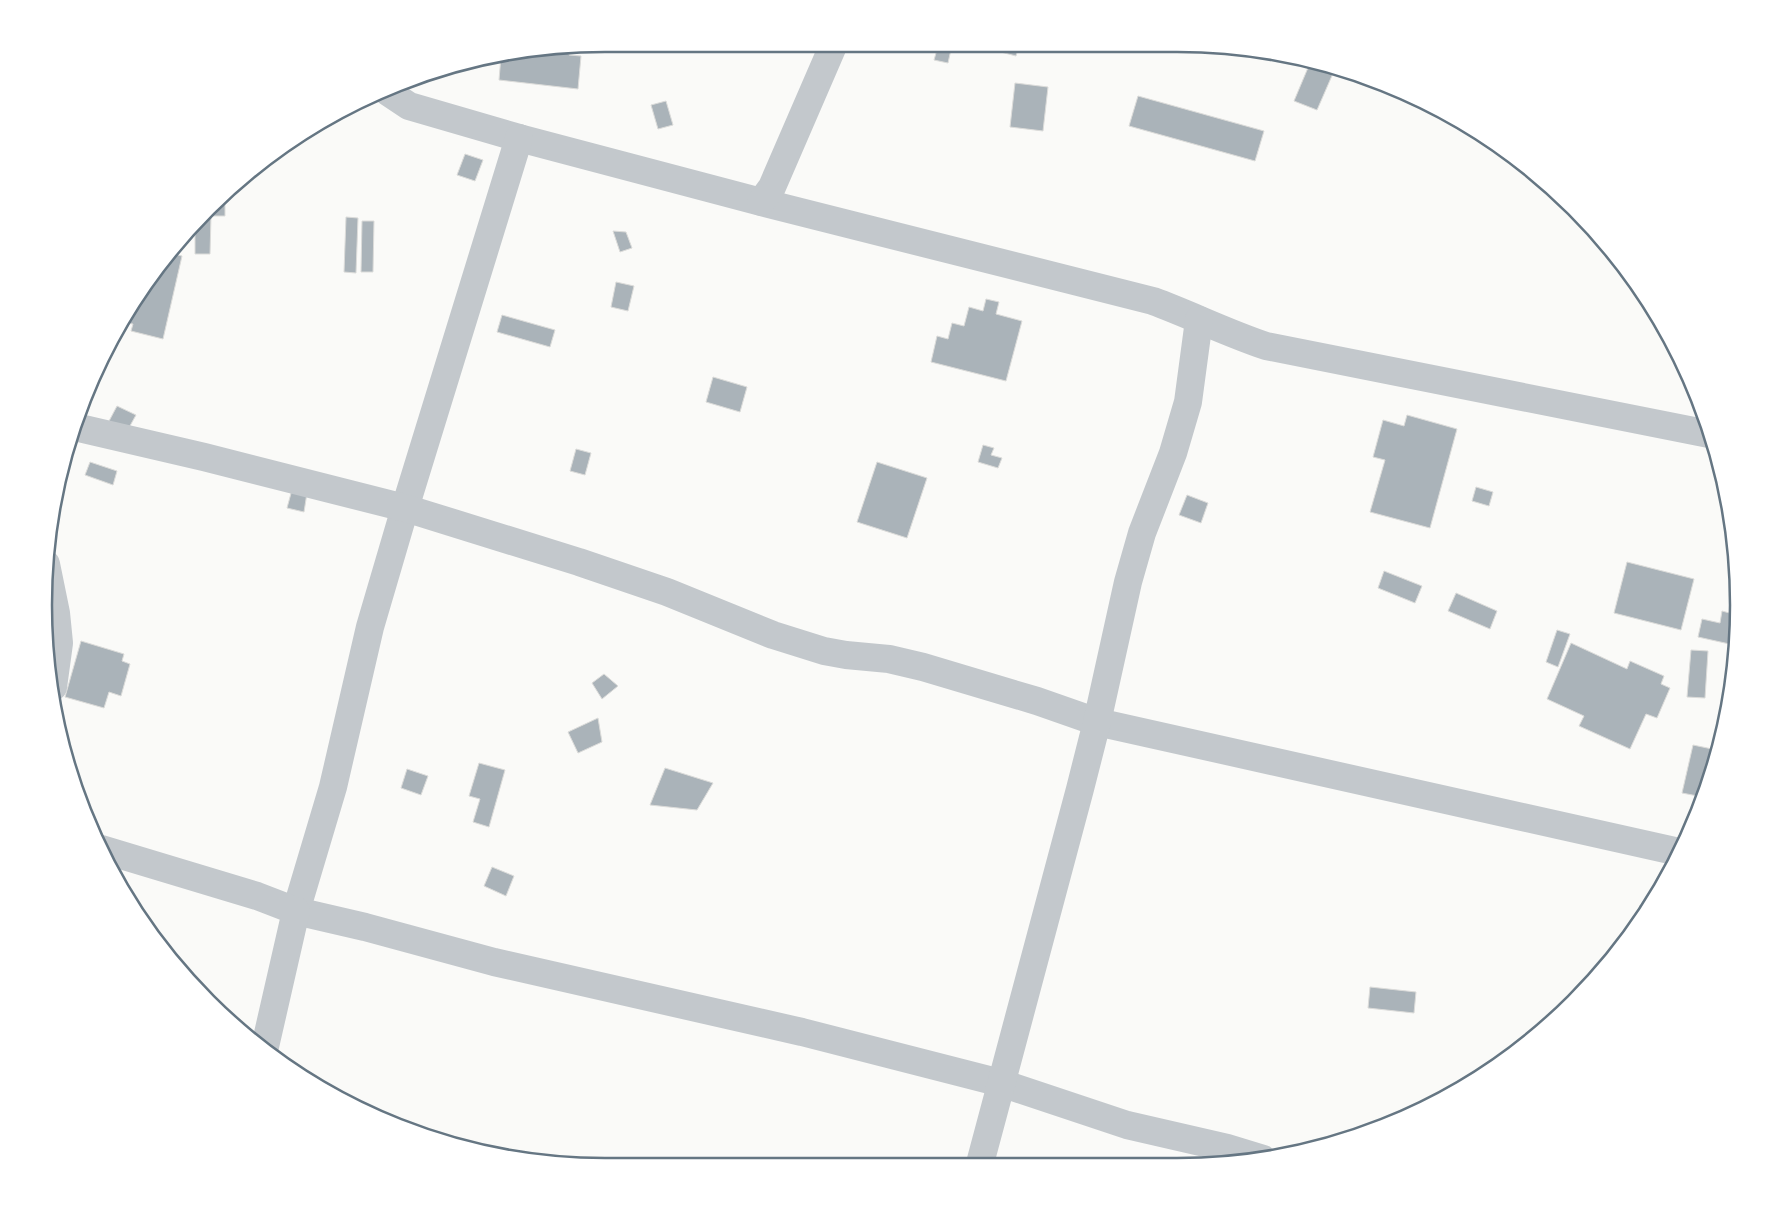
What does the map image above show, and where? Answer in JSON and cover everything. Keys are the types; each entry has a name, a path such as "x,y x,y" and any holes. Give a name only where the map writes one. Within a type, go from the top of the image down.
{"street":[{"path":"761,202 772,187 830,52"},
{"path":"393,95 409,106 519,138 761,202 1153,301 1237,337 1266,346 1702,433"},
{"path":"267,1042 296,911 333,787 370,628 519,138"},
{"path":"981,1158 1097,722 1128,582 1142,532 1173,453 1188,402 1200,320"},
{"path":"82,429 204,457 405,508 516,541 668,592 773,635 815,648 846,655 889,659 923,667 1037,701 1097,722 1672,850"},
{"path":"53,597 59,643 56,665"},
{"path":"111,852 256,896 296,911 365,927 494,962 802,1032 1001,1083 1126,1125 1247,1154"}],"building":[{"path":"936,52 950,52 948,63 934,60"},
{"path":"1001,52 1017,52 1016,56"},
{"path":"569,54 581,56 578,89 499,80 500,63"},
{"path":"1308,68 1332,75 1317,110 1294,101"},
{"path":"1015,83 1048,87 1043,131 1010,127"},
{"path":"1138,96 1264,131 1255,161 1129,126"},
{"path":"666,101 673,125 658,129 651,105"},
{"path":"465,154 483,160 475,181 457,175"},
{"path":"225,205 225,216 212,216"},
{"path":"211,217 210,254 195,254 195,235"},
{"path":"346,217 358,218 356,273 344,272"},
{"path":"362,221 374,221 373,272 361,272"},
{"path":"613,231 626,232 632,248 620,252"},
{"path":"178,255 182,256 163,339 131,331 133,324 130,324 146,298"},
{"path":"616,282 634,286 628,311 611,307"},
{"path":"986,299 999,302 996,314 1022,321 1006,381 931,362 937,336 948,339 952,323 964,326 969,307 983,311"},
{"path":"502,315 555,330 550,347 497,332"},
{"path":"713,377 747,387 740,412 706,402"},
{"path":"117,406 136,415 126,433 108,423"},
{"path":"1407,415 1457,429 1430,528 1370,512 1385,460 1373,457 1383,420 1404,426"},
{"path":"983,445 994,448 991,455 1002,458 998,468 978,462"},
{"path":"576,449 591,453 585,475 570,471"},
{"path":"90,462 117,471 113,485 85,475"},
{"path":"877,462 927,478 907,538 857,522"},
{"path":"293,486 307,493 304,512 287,508"},
{"path":"1476,487 1493,492 1489,506 1472,501"},
{"path":"1187,495 1208,503 1201,523 1179,515"},
{"path":"1627,562 1694,579 1681,630 1614,613"},
{"path":"1384,571 1422,586 1415,603 1378,588"},
{"path":"1456,593 1497,611 1490,629 1448,611"},
{"path":"1722,611 1730,613 1728,644 1698,637 1702,619 1720,623"},
{"path":"1557,630 1570,634 1558,667 1546,662"},
{"path":"81,641 124,654 122,661 130,664 121,696 109,692 104,708 65,697"},
{"path":"1571,643 1627,669 1630,661 1664,676 1661,684 1670,688 1657,718 1646,714 1630,749 1579,726 1584,716 1547,699"},
{"path":"1691,650 1708,651 1705,698 1687,697"},
{"path":"604,674 618,686 602,699 592,683"},
{"path":"598,718 602,742 578,753 568,732"},
{"path":"1693,745 1711,749 1695,796 1682,793"},
{"path":"479,763 505,770 489,827 473,822 480,799 469,796"},
{"path":"665,768 713,783 697,810 650,805"},
{"path":"407,769 428,776 421,795 401,788"},
{"path":"492,867 514,876 506,896 484,886"},
{"path":"1370,987 1416,992 1414,1013 1368,1008"}]}
